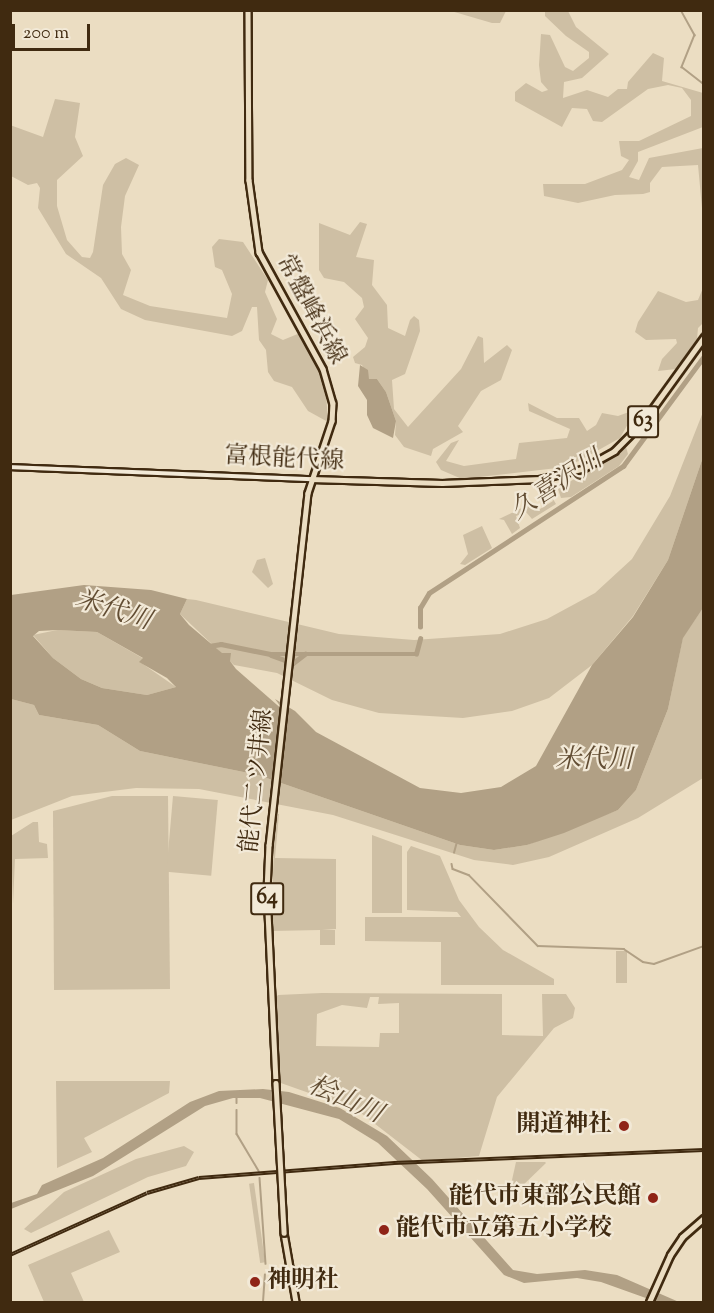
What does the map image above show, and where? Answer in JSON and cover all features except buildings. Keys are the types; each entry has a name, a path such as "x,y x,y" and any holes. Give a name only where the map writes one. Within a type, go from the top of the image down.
{"highway":[{"path":"650,1301 670,1255 693,1225 704,1218"}],"main road":[{"name":"常盤峰浜線","path":"248,10 249,180 259,252 323,369 333,404 332,421 311,479"},
{"name":"富根能代線","path":"10,467 442,483 555,476 582,469 614,451 648,416 704,337"},
{"name":"能代二ツ井線","path":"296,1302 284,1233 267,891 292,622 311,479"}],"shaded area":[{"path":"451,11 506,11 500,23 492,23"},
{"path":"545,11 568,11 576,27 609,54 582,78 564,82 563,98 587,90 608,97 618,89 627,89 628,82 653,53 664,58 662,81 703,93 703,127 638,152 638,161 629,177 639,180 649,158 703,148 703,219 698,165 662,167 650,183 650,192 643,194 615,195 578,203 544,196 543,184 585,184 622,170 629,160 621,156 619,141 639,141 691,116 691,100 682,88 668,85 648,89 602,122 593,121 587,109 572,108 562,127 515,101 515,92 526,83 542,92 548,90 541,82 539,65 541,34 550,35 565,67 573,71 589,58 589,52 566,36 545,16"},
{"path":"55,99 80,103 75,137 83,156 57,180 57,206 67,240 82,257 90,258 93,252 103,185 115,164 126,158 139,165 125,196 121,227 122,254 131,270 123,295 150,306 227,318 232,294 222,270 215,267 212,247 219,239 243,242 268,280 265,292 277,319 271,334 283,340 300,333 325,379 328,422 308,411 292,387 274,381 268,372 266,350 259,340 257,307 252,307 242,331 232,336 145,320 121,309 101,278 66,254 38,208 40,188 37,183 28,185 11,176 10,125 43,137"},
{"path":"360,222 367,224 356,257 374,260 372,285 387,305 388,328 405,336 410,320 414,316 419,320 420,331 405,374 392,380 394,409 408,427 461,369 478,336 483,338 484,363 507,345 512,350 501,380 481,391 458,426 463,432 433,449 431,456 404,447 395,435 396,421 386,392 377,379 369,379 362,365 355,363 353,357 365,347 368,338 355,319 364,307 362,298 344,282 324,278 319,270 319,223 350,235"},
{"path":"703,288 703,323 698,328 697,339 676,369 658,371 662,359 677,343 676,339 646,340 635,332 638,322 658,291 686,302 698,300"},
{"path":"528,403 557,418 579,418 587,431 596,425 602,413 618,416 629,412 633,415 620,438 579,461 557,468 462,479 441,470 436,462 451,443 459,440 446,461 464,466 516,459 519,443 567,438 570,429 529,411"},
{"path":"703,412 703,457 668,560 633,616 592,665 549,698 512,711 463,718 379,713 332,700 277,673 234,665 180,614 187,599 196,600 339,634 414,640 500,634 547,619 595,593 632,559 670,496"},
{"path":"626,447 628,454 619,466 571,497 561,498 558,489"},
{"path":"550,494 556,504 532,519 526,512 516,516 520,528 512,534 504,520 499,519 532,503 540,509 553,501"},
{"path":"482,526 492,548 465,565 460,564 468,554 463,535"},
{"path":"265,558 273,584 268,588 252,572 257,560"},
{"path":"703,608 703,778 638,818 549,857 513,865 474,860 333,815 199,789 136,788 72,796 11,820 11,699 34,705 39,715 98,725 140,751 258,775 460,845 494,850 527,845 618,810 636,790 668,709 683,637"},
{"path":"57,630 97,632 144,659 140,662 176,687 147,695 102,688 81,679 53,658 33,635"},
{"path":"112,796 168,796 170,989 54,990 53,811"},
{"path":"173,796 218,800 211,876 166,872"},
{"path":"275,814 279,814 275,858 336,859 336,929 322,930 335,930 335,945 320,945 320,930 271,931"},
{"path":"33,822 38,822 39,842 47,844 48,858 15,859 13,904 11,836"},
{"path":"372,835 402,846 402,913 372,913"},
{"path":"411,846 440,856 459,900 479,927 503,950 554,979 554,985 441,985 441,942 365,941 365,917 461,917 457,912 407,910 407,852"},
{"path":"616,951 627,951 627,983 616,983"},
{"path":"322,993 502,994 502,1035 543,1036 542,994 566,994 575,1008 573,1018 554,1028 497,1097 479,1156 423,1161 357,1110 278,1082 275,999 278,995","holes":["370,997 379,997 378,1004 399,1003 399,1033 380,1033 379,1047 316,1046 317,1014 342,1005 367,1008"]},
{"path":"56,1081 170,1081 169,1093 84,1138 92,1152 57,1168"},
{"path":"184,1146 194,1152 186,1166 148,1177 31,1233 24,1229 64,1192 136,1159"},
{"path":"516,1162 546,1163 518,1190 510,1189"},
{"path":"254,1183 265,1262 260,1263 249,1184"},
{"path":"109,1230 120,1252 71,1273 84,1302 44,1302 28,1265"}],"water":[{"path":"360,365 368,370 369,379 377,379 386,392 396,421 393,438 373,428 367,415 367,400 358,386"},
{"name":"米代川","path":"703,457 703,608 683,638 668,709 636,790 618,810 564,833 527,845 494,850 460,845 258,775 140,751 98,725 39,715 34,705 11,699 11,595 84,585 151,590 187,599 180,614 189,625 222,653 231,653 230,661 236,669 284,711 275,699 295,711 316,732 420,788 461,793 501,787 536,766 592,665 633,617 668,560","holes":["39,631 97,632 143,658 139,662 167,678 176,687 147,695 102,688 81,679 53,658 33,636"]},
{"path":"263,1089 289,1092 340,1108 387,1136 432,1179 513,1270 537,1274 585,1270 617,1275 679,1302 657,1302 601,1282 577,1278 524,1283 504,1275 427,1189 378,1143 339,1119 260,1098 233,1098 205,1106 93,1176 11,1209 11,1203 37,1194 42,1185 103,1158 190,1102 219,1091"}],"waterway":[{"path":"681,10 695,35 682,67 704,84"},
{"name":"久喜沢川","path":"420,627 420,608 429,593 623,466 704,356"},
{"name":"久喜沢川","path":"209,646 221,644 270,654 416,654 420,639"},
{"path":"271,655 293,663 305,654"},
{"path":"454,853 457,842"},
{"path":"452,864 453,869 469,875 538,946 624,949 643,962 654,964 704,946"},
{"path":"237,1097 237,1103"},
{"path":"237,1110 237,1134 259,1171"},
{"path":"260,1178 266,1264"},
{"path":"263,1302 265,1275"}],"railway":[{"path":"10,1255 147,1193 199,1178 394,1163 704,1150"}],"place":[{"name":"開道神社","path":"624,1126"},
{"name":"能代市東部公民館","path":"653,1198"},
{"name":"能代市立第五小学校","path":"384,1230"},
{"name":"神明社","path":"255,1282"}],"water label":[{"name":"桧山川","path":"345,1101"}]}
